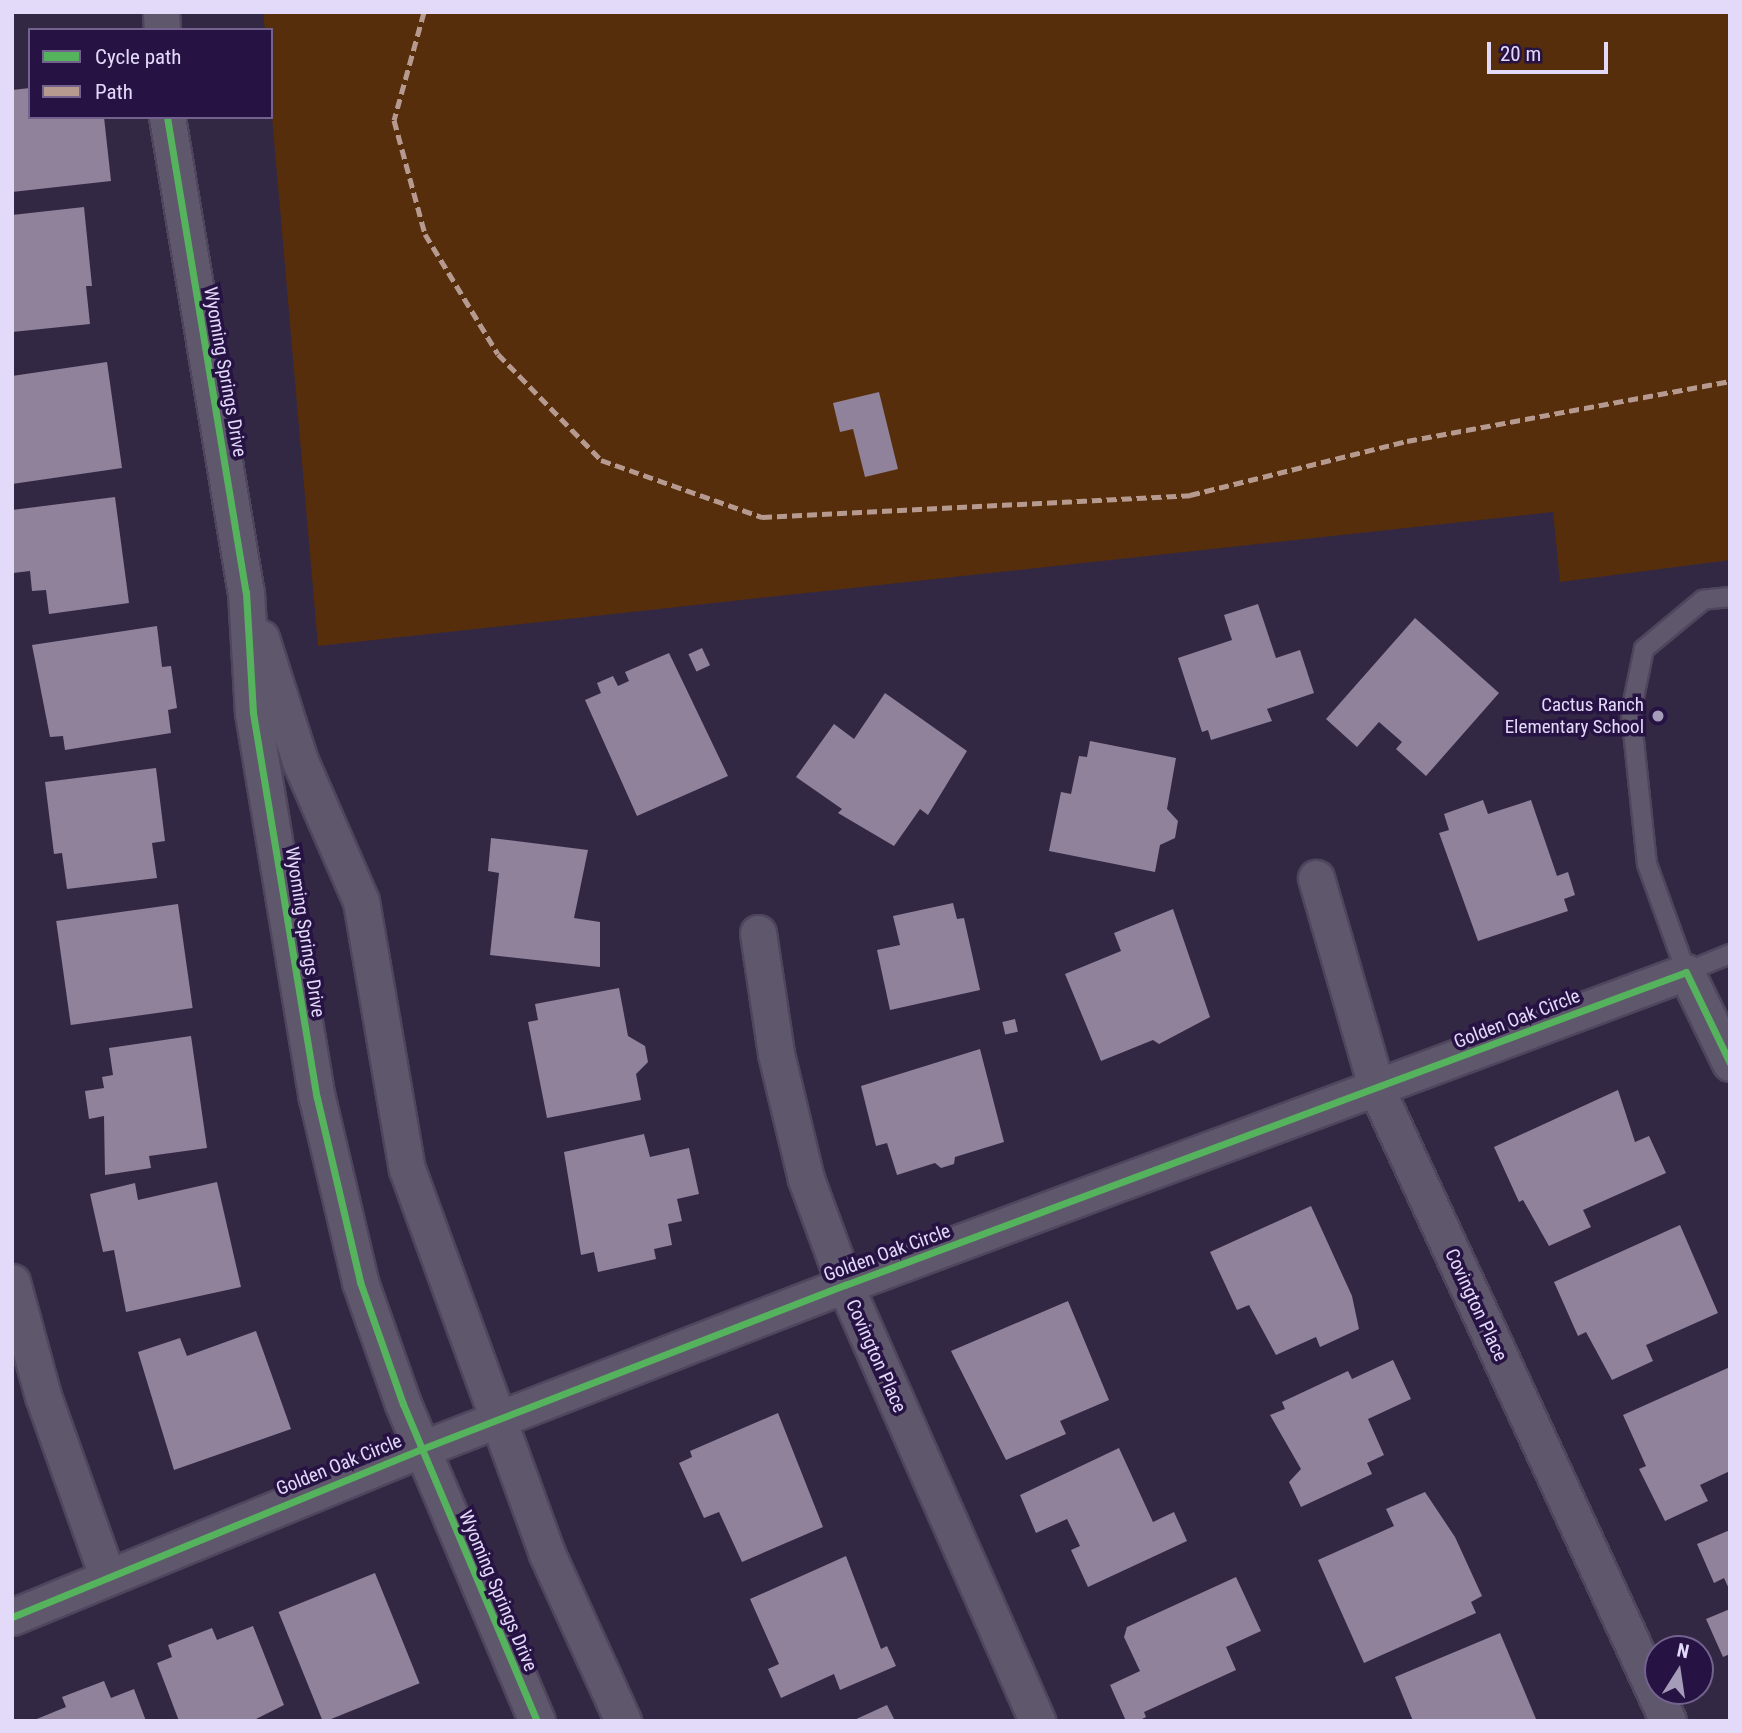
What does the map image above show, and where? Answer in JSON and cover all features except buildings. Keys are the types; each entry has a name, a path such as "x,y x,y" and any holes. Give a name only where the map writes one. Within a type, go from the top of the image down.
{"street":[{"name":"Wyoming Springs Drive","path":"167,119 246,592 253,713 317,1098 360,1282 419,1450 537,1721"},
{"name":"Wyoming Springs Drive","path":"246,592 300,761 361,901 407,1169 495,1420 547,1554 623,1721"},
{"name":"Covington Place","path":"1316,878 1377,1090 1668,1721"},
{"name":"Covington Place","path":"758,933 776,1054 806,1179 845,1285 1037,1721"},
{"name":"Golden Oak Circle","path":"12,1617 419,1450 845,1285 1377,1090 1686,972"},
{"path":"1686,972 1730,1063"},
{"path":"12,1282 43,1396 107,1576"}],"lane":[{"path":"1730,597 1703,600 1644,649 1631,712 1647,864 1686,972 1730,954"}],"shaded area":[{"path":"263,12 1730,12 1730,560 1560,582 1553,512 318,646 272,119 273,28 265,28"}],"marked path":[{"path":"424,12 394,120 425,234 498,354 601,460 762,517 1190,495 1407,441 1730,381"}],"cycle path":[{"path":"167,119 246,592 253,713 317,1098 360,1282 403,1404 537,1721"},
{"path":"12,1617 419,1450 845,1285 1686,972 1730,1063"}],"place":[{"name":"Cactus Ranch Elementary School","path":"1658,716"}]}
